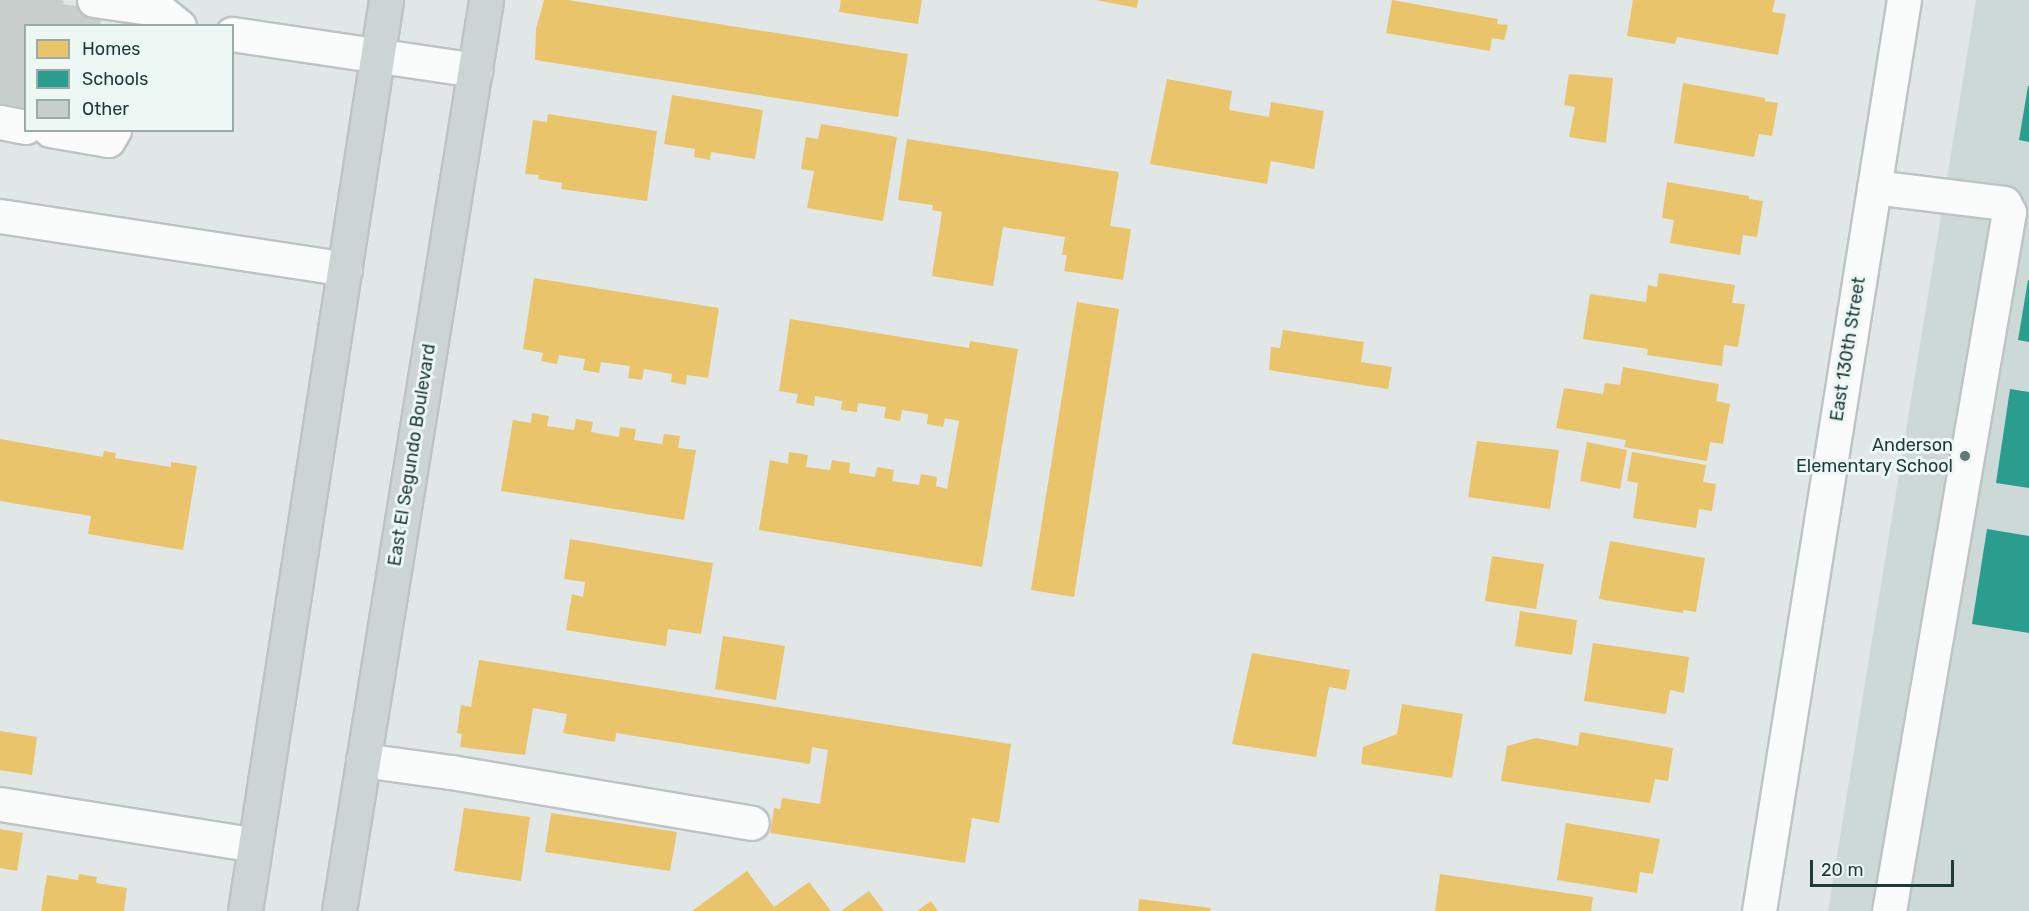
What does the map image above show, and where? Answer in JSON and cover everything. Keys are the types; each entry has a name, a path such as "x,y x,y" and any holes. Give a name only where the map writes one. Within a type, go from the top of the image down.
{"main road":[{"path":"244,911 386,0"},
{"name":"East El Segundo Boulevard","path":"339,911 486,0"}],"street":[{"path":"94,0 158,9 177,24"},
{"name":"East 130th Street","path":"1759,911 1904,0"},
{"path":"234,34 475,70"},
{"path":"0,122 24,127"},
{"path":"62,132 108,140 113,132"},
{"path":"1874,187 2004,203 2009,212 1889,911"},
{"path":"0,216 345,268"},
{"path":"363,760 451,772 752,823"},
{"path":"0,804 255,845"}],"shaded area":[{"name":"Anderson Elementary School","path":"1976,0 2029,0 2029,911 1828,911"}],"building: Homes":[{"path":"544,0 568,0 908,54 898,117 535,60 536,29"},
{"path":"841,0 922,0 918,24 839,12"},
{"path":"1096,0 1138,0 1137,8"},
{"path":"1392,0 1498,19 1497,24 1508,25 1504,40 1492,38 1490,51 1386,33"},
{"path":"1633,0 1775,0 1772,12 1786,14 1778,55 1677,37 1675,44 1627,36"},
{"path":"1569,74 1613,78 1606,143 1569,137 1575,107 1564,105"},
{"path":"1167,79 1232,91 1229,110 1269,117 1271,102 1324,111 1314,169 1271,161 1267,184 1150,164"},
{"path":"1683,83 1765,98 1765,101 1778,103 1772,136 1759,134 1754,157 1674,143"},
{"path":"672,95 763,110 755,159 711,152 710,160 694,157 695,149 664,144"},
{"path":"548,114 657,131 647,201 561,189 562,183 538,179 539,175 525,174 533,120 547,122"},
{"path":"821,124 897,137 883,221 807,208 814,171 801,169 806,137 818,139"},
{"path":"907,139 1119,172 1110,226 1131,229 1123,280 1064,271 1067,255 1062,255 1065,237 1003,227 993,286 932,276 942,212 932,210 933,205 898,200"},
{"path":"1667,182 1749,196 1749,199 1763,201 1757,237 1743,235 1740,255 1670,243 1674,220 1662,218"},
{"path":"1659,273 1735,285 1732,303 1745,304 1738,347 1724,345 1722,366 1647,355 1648,349 1583,339 1590,294 1646,302 1648,285 1657,287"},
{"path":"534,278 719,308 708,378 687,375 686,385 671,382 672,374 644,369 642,380 628,378 630,366 601,362 599,373 583,370 585,359 559,355 557,364 541,361 543,353 523,349"},
{"path":"1077,302 1119,309 1074,597 1031,590"},
{"path":"790,319 969,348 970,341 1018,349 982,567 759,530 770,460 788,464 789,452 808,455 806,467 830,470 832,460 850,463 849,473 875,477 877,467 894,470 892,481 919,485 921,474 937,477 936,486 947,489 959,421 945,418 943,427 927,424 928,414 902,410 900,421 884,418 886,407 858,403 857,412 841,410 842,401 815,396 814,406 796,403 798,394 779,391"},
{"path":"1283,330 1364,342 1361,362 1392,367 1388,389 1269,370 1271,347 1280,348"},
{"path":"1623,367 1719,384 1716,401 1730,404 1723,444 1710,442 1707,461 1624,447 1626,440 1556,428 1564,388 1603,394 1605,383 1620,385"},
{"path":"532,413 549,416 547,426 574,430 576,419 593,422 591,432 619,437 620,427 636,429 634,440 662,444 664,434 680,436 678,448 696,450 684,520 501,491 513,420 531,423"},
{"path":"0,439 103,457 104,451 116,453 115,458 171,467 171,462 197,466 183,550 88,534 91,516 0,501"},
{"path":"1477,441 1559,450 1550,509 1468,497"},
{"path":"1587,442 1627,450 1620,489 1580,481"},
{"path":"1632,452 1706,465 1703,482 1716,484 1712,511 1699,509 1696,528 1633,518 1638,483 1627,481"},
{"path":"570,539 713,563 701,634 668,629 666,646 566,630 572,594 583,597 585,582 564,579"},
{"path":"1610,541 1705,558 1696,612 1683,610 1683,613 1599,599"},
{"path":"1492,556 1544,564 1536,609 1485,601"},
{"path":"1520,611 1577,620 1572,655 1515,646"},
{"path":"723,636 785,646 776,700 715,689"},
{"path":"1593,643 1689,657 1684,693 1670,690 1666,714 1584,701"},
{"path":"1252,653 1350,670 1346,690 1329,687 1316,757 1232,744"},
{"path":"479,660 1011,744 999,823 972,818 965,863 770,833 774,808 780,809 782,798 820,804 828,750 812,747 810,764 616,733 615,742 563,733 567,714 533,708 525,755 460,747 462,734 457,733 461,705 471,707"},
{"path":"1402,704 1463,714 1452,778 1361,764 1363,747 1397,734"},
{"path":"0,731 37,737 32,775 0,770"},
{"path":"1580,732 1673,748 1668,781 1655,779 1650,803 1501,781 1507,746 1536,738 1578,746"},
{"path":"464,808 530,817 521,881 454,871"},
{"path":"551,813 677,832 670,871 545,852"},
{"path":"1566,823 1660,839 1653,874 1640,872 1637,893 1557,880"},
{"path":"0,829 23,833 17,871 0,868"},
{"path":"747,871 774,907 809,882 831,911 692,911"},
{"path":"79,874 97,877 96,883 127,888 124,911 41,911 47,875 78,880"},
{"path":"1440,874 1593,897 1591,911 1435,911"},
{"path":"869,891 884,911 841,911"},
{"path":"1139,899 1211,908 1210,911 1138,911"},
{"path":"931,901 938,911 917,911"}],"building: Schools":[{"path":"2029,86 2029,142 2019,140"},
{"path":"2029,281 2029,342 2018,340"},
{"path":"2010,389 2029,392 2029,488 1996,483"},
{"path":"1987,529 2029,536 2029,633 1972,624"}],"building: Other":[{"path":"0,0 61,0 64,1 63,4 102,10 100,24 24,24 24,115 0,111"}],"place":[{"name":"Anderson Elementary School","path":"1965,456"}]}
